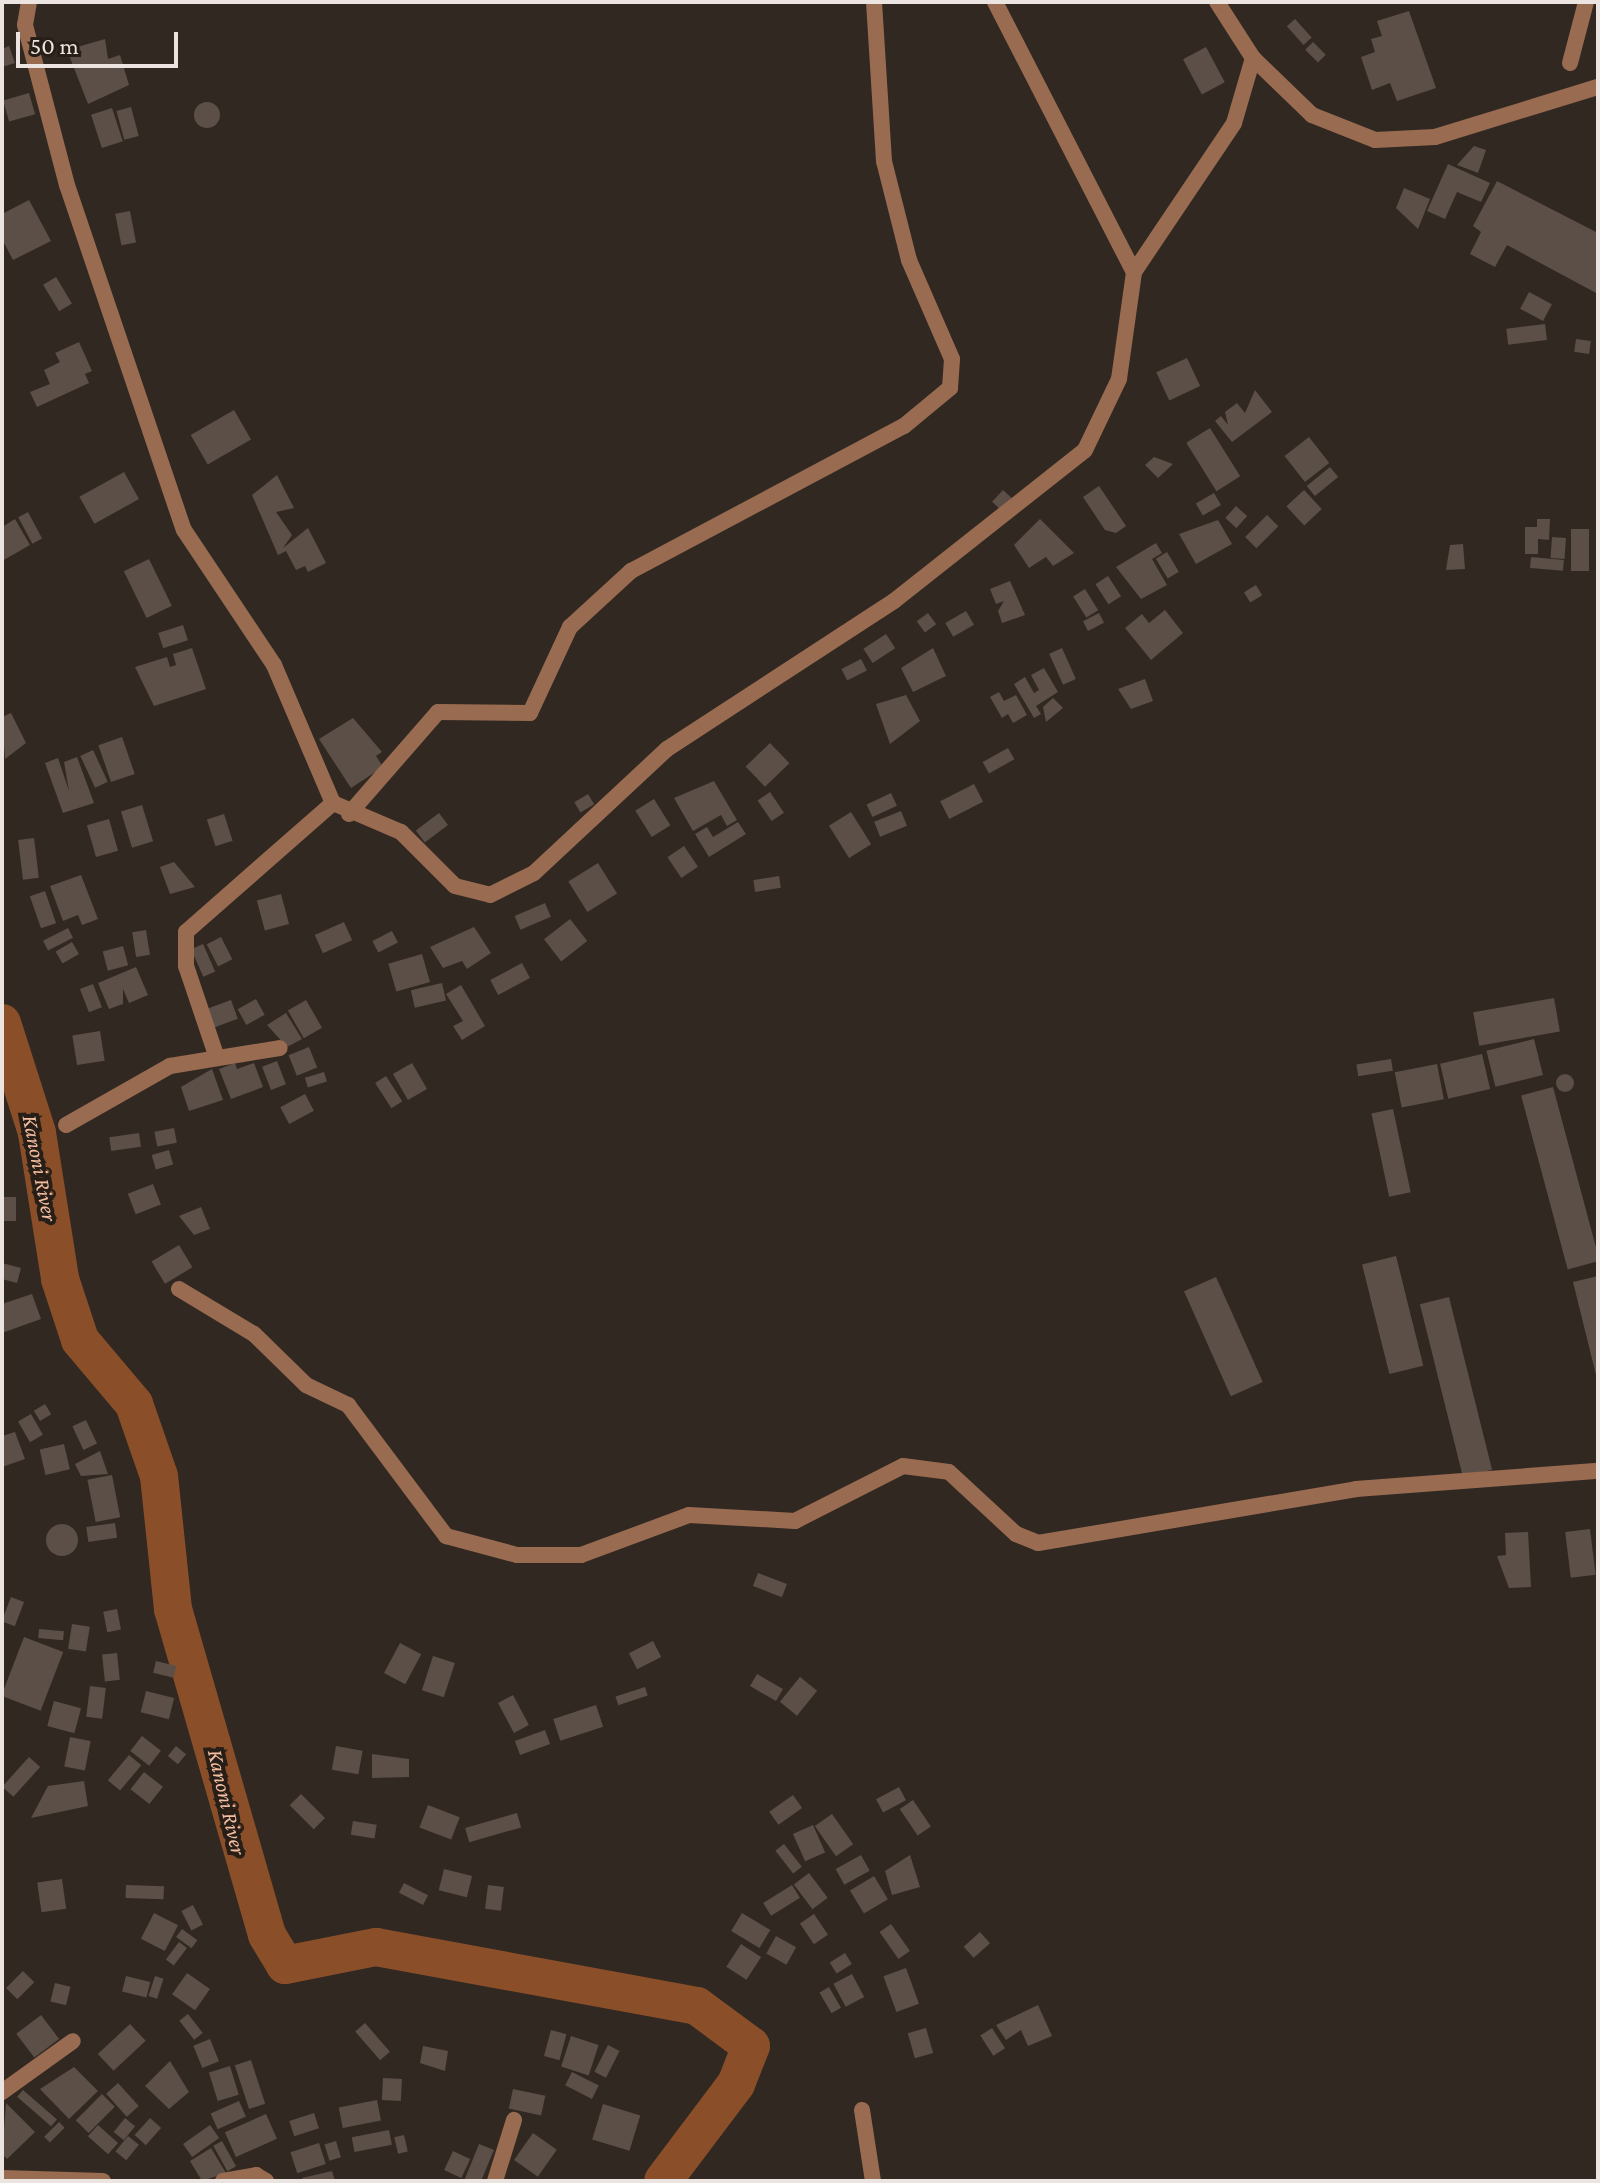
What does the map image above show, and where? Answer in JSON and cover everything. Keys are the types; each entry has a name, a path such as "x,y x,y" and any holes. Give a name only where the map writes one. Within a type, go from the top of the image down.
{"street":[{"path":"29,2 25,25 67,185 168,495 274,665 333,803 349,814 401,832 468,893 508,891 534,873 667,749 894,601 1085,450 1119,379 1134,272 1234,123 1253,58"},
{"path":"349,814 438,712 530,713 570,627 631,571 904,426 950,388 952,359 909,260 884,161 874,2"},
{"path":"995,2 1134,272"},
{"path":"1217,2 1253,58 1312,115 1375,140 1435,137 1598,87"},
{"path":"1570,63 1586,2"},
{"path":"216,1055 186,966 186,932 333,803"},
{"path":"66,1125 170,1066 216,1055 280,1048"},
{"path":"179,1289 254,1334 306,1385 348,1405 446,1536 517,1555 581,1555 689,1515 795,1521 821,1515 903,1466 949,1472 1016,1534 1038,1543 1356,1489 1598,1471"},
{"path":"2,2092 73,2041"},
{"path":"862,2110 873,2181"},
{"path":"495,2181 514,2120"},
{"path":"223,2181 256,2175 266,2181"},
{"path":"2,2178 103,2181"}],"building":[{"path":"1409,11 1436,88 1397,101 1390,83 1372,90 1361,57 1375,52 1371,39 1382,36 1377,21"},
{"path":"1295,19 1312,38 1304,45 1287,26"},
{"path":"105,39 108,59 120,55 129,85 88,104 67,50"},
{"path":"1313,42 1326,55 1318,63 1305,50"},
{"path":"9,46 15,63 2,67 2,49"},
{"path":"1206,47 1225,82 1202,95 1183,59"},
{"path":"29,93 35,114 9,122 3,100"},
{"path":"207,102 217,105 220,115 217,125 207,128 197,125 194,115 197,105"},
{"path":"131,107 139,136 124,140 117,111"},
{"path":"112,108 123,141 102,148 91,115"},
{"path":"1474,146 1486,150 1478,173 1457,165"},
{"path":"1448,164 1490,183 1481,202 1457,192 1445,219 1427,211"},
{"path":"1497,181 1598,233 1598,294 1507,245 1495,267 1470,254 1481,232 1473,226"},
{"path":"1404,188 1430,199 1418,229 1396,208"},
{"path":"29,200 51,241 13,260 2,239 2,214"},
{"path":"130,211 136,242 121,245 115,214"},
{"path":"56,277 72,304 59,311 43,285"},
{"path":"1529,292 1552,304 1543,321 1520,309"},
{"path":"1545,324 1547,340 1508,345 1506,329"},
{"path":"1576,339 1591,341 1589,354 1574,352"},
{"path":"79,342 92,371 85,374 89,383 37,407 30,392 50,384 44,370 60,362 55,353"},
{"path":"1187,358 1200,386 1169,400 1156,372"},
{"path":"1255,390 1272,412 1232,442 1215,421 1221,416 1228,425 1225,412 1237,403 1245,413"},
{"path":"234,410 251,439 208,464 191,435"},
{"path":"1210,428 1240,476 1216,491 1186,443"},
{"path":"1309,437 1329,463 1305,482 1285,456"},
{"path":"1154,457 1173,464 1158,478 1145,465"},
{"path":"1330,467 1338,477 1315,496 1307,486"},
{"path":"124,472 139,499 94,524 79,497"},
{"path":"277,475 294,508 276,512 292,535 283,548 308,528 326,563 308,572 305,566 296,570 286,551 278,555 252,495"},
{"path":"1099,486 1126,526 1116,533 1105,530 1083,497"},
{"path":"1003,490 1016,502 1005,514 992,502"},
{"path":"1304,490 1322,509 1304,525 1286,506"},
{"path":"1214,493 1221,505 1203,516 1196,504"},
{"path":"1236,506 1247,516 1236,528 1225,518"},
{"path":"28,512 42,538 32,544 18,517"},
{"path":"1267,515 1278,526 1256,548 1245,537"},
{"path":"15,519 30,545 2,561 2,527"},
{"path":"1040,519 1074,553 1053,566 1046,557 1029,568 1014,545"},
{"path":"1537,519 1550,519 1549,540 1538,539 1538,554 1525,554 1525,527 1537,527"},
{"path":"1218,520 1232,544 1196,564 1179,534"},
{"path":"1571,529 1589,529 1589,571 1571,571"},
{"path":"1552,537 1566,538 1565,559 1551,558"},
{"path":"1156,543 1162,553 1152,559 1167,585 1141,599 1116,567"},
{"path":"1463,544 1465,569 1446,570 1450,545"},
{"path":"1167,552 1179,572 1168,578 1156,559"},
{"path":"1531,557 1564,560 1563,571 1530,568"},
{"path":"149,559 172,606 147,618 124,571"},
{"path":"1108,576 1121,596 1108,604 1095,584"},
{"path":"1010,581 1025,615 1002,623 998,611 1004,601 996,604 990,589"},
{"path":"1256,585 1262,595 1250,602 1244,592"},
{"path":"1085,589 1098,610 1086,618 1073,596"},
{"path":"1165,610 1183,633 1151,660 1125,628 1142,614 1149,623"},
{"path":"966,611 974,625 953,637 945,623"},
{"path":"928,613 936,624 925,633 917,621"},
{"path":"1099,613 1104,623 1088,631 1083,621"},
{"path":"183,625 188,640 163,648 158,633"},
{"path":"886,634 895,648 873,663 863,649"},
{"path":"192,648 206,689 154,706 135,667 167,657 170,667 176,665 173,654"},
{"path":"933,648 946,676 913,692 901,668"},
{"path":"1062,648 1076,679 1063,685 1049,654"},
{"path":"861,659 867,671 847,681 841,669"},
{"path":"1044,668 1058,692 1036,706 1041,714 1034,718 1014,684 1025,677 1034,693 1039,690 1031,675"},
{"path":"1145,679 1153,701 1131,709 1118,689"},
{"path":"999,692 1004,701 1016,695 1027,715 1013,723 1008,714 1002,718 990,697"},
{"path":"906,695 920,721 890,744 876,704"},
{"path":"1053,698 1063,708 1046,722 1043,707"},
{"path":"11,713 26,743 5,759 2,717"},
{"path":"353,718 382,752 376,756 383,767 351,788 319,739"},
{"path":"122,737 135,774 111,782 98,745"},
{"path":"770,743 789,763 765,787 746,767"},
{"path":"1008,748 1014,759 989,773 983,762"},
{"path":"93,750 108,782 95,788 80,756"},
{"path":"77,757 94,803 63,813 45,763 58,758 69,791 64,762"},
{"path":"714,781 737,820 727,826 721,815 693,831 674,798"},
{"path":"974,784 983,802 949,819 940,801"},
{"path":"770,792 784,813 772,821 758,800"},
{"path":"891,793 897,806 872,817 867,804"},
{"path":"588,794 594,804 580,813 574,802"},
{"path":"654,799 670,825 652,837 635,811"},
{"path":"142,805 153,841 132,848 121,811"},
{"path":"901,811 907,826 880,837 874,822"},
{"path":"851,812 871,844 849,858 829,826"},
{"path":"439,813 448,825 425,842 416,830"},
{"path":"224,814 233,841 216,846 207,820"},
{"path":"109,819 118,851 96,857 87,825"},
{"path":"738,822 746,834 709,857 695,834 707,827 713,837"},
{"path":"34,838 39,878 23,880 18,840"},
{"path":"684,846 698,867 681,878 667,857"},
{"path":"174,862 195,887 170,894 160,867"},
{"path":"598,863 617,894 587,912 568,882"},
{"path":"81,875 98,919 82,925 78,915 63,921 50,886"},
{"path":"779,876 781,888 755,892 753,880"},
{"path":"45,891 56,923 41,928 30,896"},
{"path":"281,894 289,924 265,930 257,900"},
{"path":"545,903 551,917 520,930 515,916"},
{"path":"570,919 587,941 561,961 544,939"},
{"path":"344,922 352,940 323,953 315,935"},
{"path":"474,927 491,953 467,969 462,961 443,968 430,947"},
{"path":"68,928 73,938 48,951 43,941"},
{"path":"146,930 150,955 136,957 132,932"},
{"path":"392,931 398,943 378,953 372,941"},
{"path":"221,937 232,959 218,967 207,944"},
{"path":"72,942 79,954 63,964 56,952"},
{"path":"203,944 215,971 203,977 191,949"},
{"path":"123,946 128,965 108,971 103,951"},
{"path":"422,954 430,982 396,992 388,964"},
{"path":"522,963 530,978 498,995 490,980"},
{"path":"136,967 148,995 129,1003 123,989 123,1004 109,1009 98,983"},
{"path":"442,983 446,1001 415,1008 411,990"},
{"path":"93,984 102,1007 89,1012 80,989"},
{"path":"461,985 485,1026 462,1040 453,1026 463,1021 446,994"},
{"path":"1554,998 1560,1031 1479,1046 1473,1012"},
{"path":"256,999 265,1015 246,1025 238,1009"},
{"path":"231,1000 238,1019 213,1028 207,1009"},
{"path":"306,1000 322,1028 304,1038 288,1010"},
{"path":"286,1013 302,1039 287,1047 267,1025"},
{"path":"100,1031 105,1061 77,1065 72,1035"},
{"path":"1534,1039 1543,1075 1495,1087 1486,1051"},
{"path":"309,1047 317,1067 297,1076 289,1055"},
{"path":"1482,1054 1490,1089 1448,1099 1440,1064"},
{"path":"1391,1059 1393,1071 1358,1076 1356,1064"},
{"path":"277,1061 286,1084 271,1090 262,1067"},
{"path":"235,1063 237,1069 254,1063 263,1087 231,1099 219,1069"},
{"path":"412,1063 427,1089 408,1100 393,1074"},
{"path":"1437,1064 1444,1099 1402,1108 1395,1072"},
{"path":"212,1069 223,1100 189,1111 181,1087"},
{"path":"324,1072 327,1082 308,1087 305,1078"},
{"path":"1561,1074 1569,1074 1574,1083 1572,1090 1561,1092 1556,1087 1556,1079"},
{"path":"386,1076 402,1101 391,1108 375,1083"},
{"path":"1553,1087 1598,1255 1598,1261 1568,1269 1521,1096"},
{"path":"305,1094 314,1111 289,1124 280,1107"},
{"path":"1393,1109 1411,1192 1389,1197 1371,1114"},
{"path":"174,1128 177,1143 157,1147 154,1132"},
{"path":"139,1133 141,1147 111,1151 109,1137"},
{"path":"169,1150 173,1164 156,1169 152,1155"},
{"path":"153,1184 161,1205 136,1214 128,1194"},
{"path":"2,1197 16,1197 16,1221 2,1221"},
{"path":"201,1207 210,1229 194,1235 179,1216"},
{"path":"179,1245 192,1267 165,1284 152,1261"},
{"path":"1396,1256 1423,1366 1389,1374 1362,1264"},
{"path":"2,1263 21,1268 17,1283 2,1279"},
{"path":"1598,1276 1598,1379 1597,1379 1573,1282"},
{"path":"1216,1277 1263,1382 1231,1396 1184,1291"},
{"path":"32,1294 41,1319 2,1333 2,1304"},
{"path":"1449,1297 1492,1470 1463,1477 1420,1304"},
{"path":"45,1404 51,1414 40,1421 34,1411"},
{"path":"31,1414 43,1435 30,1442 18,1422"},
{"path":"86,1420 97,1444 83,1450 72,1426"},
{"path":"15,1432 25,1459 2,1467 2,1436"},
{"path":"64,1444 70,1469 45,1475 40,1450"},
{"path":"100,1451 108,1474 81,1476 75,1464"},
{"path":"112,1475 120,1517 96,1522 87,1480"},
{"path":"115,1523 117,1538 88,1542 86,1527"},
{"path":"62,1524 73,1529 78,1540 73,1551 62,1556 51,1551 46,1540 51,1529"},
{"path":"1590,1529 1596,1575 1571,1578 1565,1532"},
{"path":"1528,1532 1531,1587 1509,1588 1497,1556 1506,1555 1505,1533"},
{"path":"758,1573 787,1584 782,1597 753,1586"},
{"path":"11,1597 24,1602 15,1626 2,1621"},
{"path":"117,1609 121,1630 107,1632 103,1612"},
{"path":"72,1624 90,1627 86,1652 68,1649"},
{"path":"39,1629 64,1631 63,1640 38,1638"},
{"path":"24,1637 63,1652 41,1711 2,1696"},
{"path":"653,1641 661,1657 637,1669 629,1653"},
{"path":"400,1643 421,1654 405,1684 384,1673"},
{"path":"117,1653 120,1680 105,1681 102,1655"},
{"path":"433,1656 455,1663 444,1697 422,1690"},
{"path":"156,1661 176,1666 173,1678 153,1673"},
{"path":"757,1674 783,1689 776,1701 750,1686"},
{"path":"800,1677 817,1691 797,1716 780,1702"},
{"path":"90,1686 106,1688 102,1719 86,1717"},
{"path":"645,1687 648,1696 618,1705 616,1697"},
{"path":"146,1691 174,1698 169,1719 141,1712"},
{"path":"513,1695 529,1725 514,1733 498,1703"},
{"path":"54,1701 81,1708 74,1733 47,1726"},
{"path":"596,1705 603,1727 560,1741 553,1719"},
{"path":"545,1730 550,1744 520,1755 515,1741"},
{"path":"142,1736 161,1751 149,1766 130,1751"},
{"path":"70,1737 91,1741 85,1770 64,1766"},
{"path":"176,1746 186,1754 178,1764 168,1756"},
{"path":"336,1746 363,1751 358,1774 332,1770"},
{"path":"372,1754 409,1759 409,1777 372,1778"},
{"path":"129,1755 141,1765 120,1791 108,1780"},
{"path":"29,1757 40,1767 13,1797 2,1787"},
{"path":"144,1772 163,1787 149,1804 130,1789"},
{"path":"84,1781 88,1806 31,1818 48,1786"},
{"path":"899,1787 906,1800 883,1812 876,1799"},
{"path":"301,1794 325,1818 314,1829 290,1805"},
{"path":"793,1795 802,1808 778,1825 769,1812"},
{"path":"913,1800 931,1827 918,1835 900,1809"},
{"path":"428,1805 460,1817 451,1840 419,1827"},
{"path":"517,1813 521,1827 469,1842 465,1828"},
{"path":"832,1814 853,1844 836,1856 815,1826"},
{"path":"353,1821 377,1825 375,1839 351,1835"},
{"path":"813,1825 825,1852 805,1861 793,1834"},
{"path":"784,1844 802,1867 793,1874 775,1851"},
{"path":"861,1855 870,1871 844,1885 836,1869"},
{"path":"910,1855 920,1887 892,1895 885,1871"},
{"path":"444,1869 472,1876 467,1897 439,1890"},
{"path":"809,1873 828,1898 812,1909 794,1884"},
{"path":"874,1876 888,1899 864,1914 850,1890"},
{"path":"62,1879 66,1909 41,1912 37,1882"},
{"path":"404,1883 428,1895 423,1905 399,1893"},
{"path":"126,1885 164,1886 164,1899 126,1898"},
{"path":"488,1885 504,1887 501,1911 485,1909"},
{"path":"792,1885 800,1898 771,1916 763,1903"},
{"path":"193,1905 203,1925 191,1931 181,1911"},
{"path":"154,1913 178,1925 165,1951 141,1939"},
{"path":"742,1913 770,1930 759,1948 731,1931"},
{"path":"814,1914 828,1935 814,1944 800,1924"},
{"path":"891,1924 910,1951 898,1959 880,1932"},
{"path":"182,1929 197,1940 191,1948 176,1937"},
{"path":"980,1932 990,1943 974,1958 964,1947"},
{"path":"776,1936 796,1947 786,1965 766,1953"},
{"path":"179,1942 187,1948 174,1966 166,1960"},
{"path":"741,1944 761,1957 746,1980 726,1967"},
{"path":"845,1953 852,1964 837,1974 830,1963"},
{"path":"906,1968 919,2004 896,2012 883,1976"},
{"path":"23,1971 34,1982 17,1999 6,1988"},
{"path":"187,1973 210,1989 195,2010 172,1994"},
{"path":"852,1974 864,1997 846,2007 833,1984"},
{"path":"126,1976 150,1982 146,1998 122,1992"},
{"path":"155,1976 164,1979 157,1999 149,1996"},
{"path":"55,1983 71,1987 66,2005 50,2001"},
{"path":"829,1987 841,2008 831,2013 819,1993"},
{"path":"1038,2005 1052,2036 1028,2046 1021,2030 1006,2040 996,2025"},
{"path":"188,2014 203,2033 194,2040 179,2021"},
{"path":"41,2015 59,2039 34,2058 16,2034"},
{"path":"365,2023 390,2052 380,2060 355,2032"},
{"path":"130,2024 146,2041 114,2071 98,2054"},
{"path":"926,2028 933,2053 915,2058 908,2033"},
{"path":"992,2028 1005,2048 993,2056 980,2036"},
{"path":"551,2030 566,2034 559,2060 544,2056"},
{"path":"571,2036 599,2045 589,2075 561,2066"},
{"path":"210,2039 219,2061 202,2068 193,2046"},
{"path":"608,2045 620,2051 606,2078 594,2072"},
{"path":"423,2046 448,2051 445,2071 420,2063"},
{"path":"251,2060 265,2104 249,2109 235,2065"},
{"path":"170,2061 189,2092 169,2109 145,2086"},
{"path":"230,2066 239,2095 218,2101 209,2072"},
{"path":"74,2067 98,2091 69,2119 40,2089"},
{"path":"572,2072 599,2086 592,2099 565,2085"},
{"path":"383,2078 402,2079 401,2101 382,2100"},
{"path":"118,2083 139,2106 127,2117 106,2094"},
{"path":"513,2089 545,2096 541,2115 509,2109"},
{"path":"23,2090 57,2120 51,2126 17,2097"},
{"path":"102,2094 115,2107 89,2133 76,2120"},
{"path":"377,2100 381,2121 343,2128 339,2107"},
{"path":"239,2101 246,2117 218,2129 211,2114"},
{"path":"6,2103 35,2132 7,2159 2,2154"},
{"path":"603,2104 640,2115 629,2151 592,2139"},
{"path":"314,2113 319,2128 294,2136 289,2121"},
{"path":"266,2114 277,2139 236,2157 225,2132"},
{"path":"125,2118 135,2126 124,2140 114,2132"},
{"path":"150,2118 161,2128 146,2145 135,2135"},
{"path":"59,2122 65,2128 50,2143 44,2137"},
{"path":"98,2125 118,2143 108,2154 88,2136"},
{"path":"210,2125 219,2138 192,2157 183,2144"},
{"path":"389,2130 392,2145 355,2152 352,2137"},
{"path":"533,2133 557,2150 538,2177 514,2160"},
{"path":"404,2135 408,2152 398,2154 394,2137"},
{"path":"128,2136 139,2145 126,2160 115,2152"},
{"path":"222,2141 236,2166 227,2171 213,2146"},
{"path":"336,2141 341,2157 329,2161 325,2145"},
{"path":"319,2143 326,2164 297,2173 290,2152"},
{"path":"479,2144 494,2150 481,2181 464,2181"},
{"path":"211,2148 226,2173 202,2181 190,2161"},
{"path":"453,2151 470,2159 461,2178 444,2170"},
{"path":"332,2171 335,2181 303,2181 302,2178"}],"waterway":[{"name":"Kanoni River","path":"2,1023 37,1133 60,1279 80,1340 134,1404 159,1476 173,1609 267,1935 285,1965 376,1947 697,2006 751,2046 736,2084 663,2181"}]}
